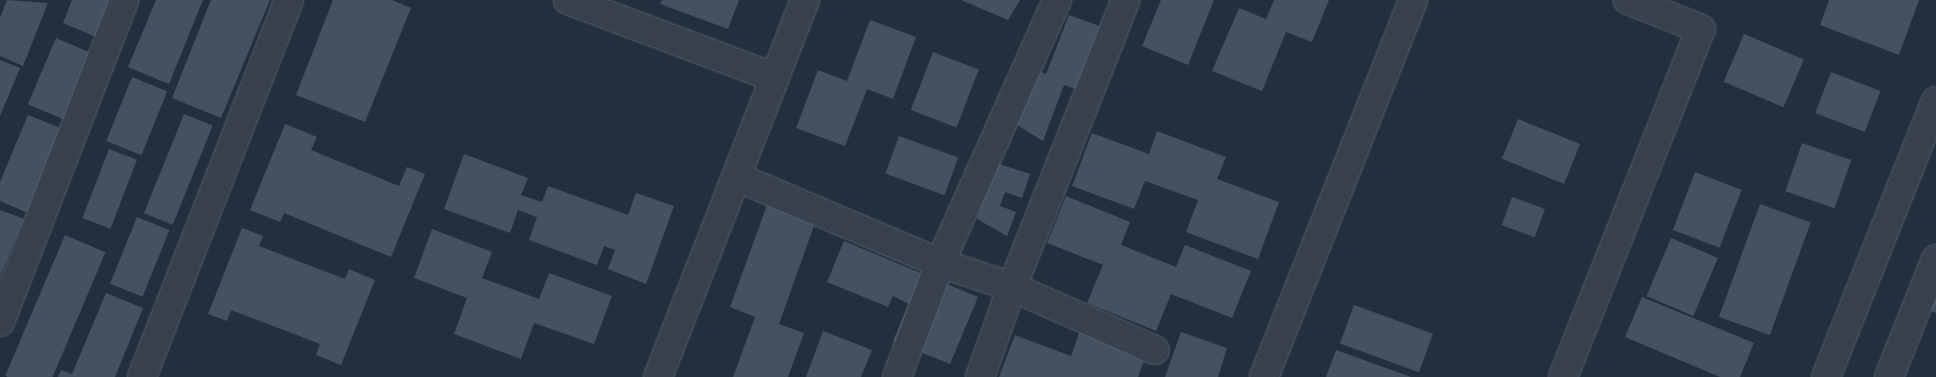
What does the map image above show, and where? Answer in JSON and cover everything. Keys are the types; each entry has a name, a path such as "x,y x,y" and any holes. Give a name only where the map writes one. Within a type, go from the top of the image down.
{"street":[{"path":"0,322 124,0"},
{"path":"142,377 289,0"},
{"path":"568,0 774,78"},
{"path":"658,377 805,0"},
{"path":"897,377 940,262 1057,0"},
{"path":"1264,377 1414,0"},
{"path":"1563,377 1701,29 1628,0"},
{"path":"980,377 1012,287 1125,1"},
{"path":"1826,377 1936,101"},
{"path":"737,177 940,262 1012,287 1155,350"},
{"path":"1889,377 1936,259"}],"building":[{"path":"7,0 48,3 23,66 0,56 0,18"},
{"path":"72,0 120,0 103,40 63,23"},
{"path":"156,0 203,0 169,84 128,67"},
{"path":"211,0 270,0 221,118 172,98"},
{"path":"333,0 392,0 411,8 365,122 296,95"},
{"path":"662,0 739,0 728,29 660,4"},
{"path":"961,0 1020,0 1008,20"},
{"path":"1161,0 1214,0 1188,65 1142,46"},
{"path":"1274,0 1329,0 1312,42 1286,32 1262,91 1212,71 1239,8 1266,19"},
{"path":"1829,0 1919,0 1899,55 1820,25"},
{"path":"1069,15 1105,28 1081,91 1064,85 1043,141 1011,121 1035,69 1046,74"},
{"path":"870,20 916,37 893,99 867,89 845,146 796,128 818,70 847,81"},
{"path":"1744,34 1804,59 1784,107 1724,82"},
{"path":"56,38 92,53 64,120 28,104"},
{"path":"933,52 979,70 957,127 911,110"},
{"path":"0,60 20,68 0,116"},
{"path":"1831,72 1880,91 1865,132 1815,113"},
{"path":"132,77 167,91 141,155 106,141"},
{"path":"184,114 213,126 173,225 144,213"},
{"path":"28,115 63,129 28,213 0,201 0,182"},
{"path":"1518,119 1580,144 1564,184 1502,159"},
{"path":"285,124 317,137 311,150 399,186 407,167 425,174 391,257 284,213 280,222 250,210"},
{"path":"1157,131 1226,157 1217,179 1279,202 1258,259 1186,232 1198,200 1145,181 1134,209 1072,186 1092,133 1149,154"},
{"path":"899,136 958,158 945,195 885,174"},
{"path":"1802,143 1851,160 1835,208 1785,191"},
{"path":"109,149 137,160 110,229 82,218"},
{"path":"464,154 528,178 521,195 542,202 548,186 628,215 636,193 674,206 646,284 608,269 615,250 604,246 597,265 529,240 537,217 518,210 510,233 444,209"},
{"path":"993,162 1030,174 1022,198 1005,192 1000,206 1016,212 1007,236 977,219"},
{"path":"1695,172 1742,190 1719,248 1673,230"},
{"path":"1066,196 1130,222 1121,245 1176,267 1185,245 1251,271 1232,318 1171,294 1156,331 1087,303 1103,265 1047,243"},
{"path":"1512,197 1545,209 1535,237 1502,225"},
{"path":"1760,204 1811,222 1770,335 1719,317"},
{"path":"767,205 815,223 779,324 804,333 788,377 733,377 755,317 730,307"},
{"path":"0,210 24,219 0,277"},
{"path":"137,217 169,230 142,297 110,284"},
{"path":"242,228 263,236 259,246 345,279 349,269 375,280 341,365 316,355 320,344 231,310 227,321 208,314"},
{"path":"432,229 492,252 482,278 539,299 549,273 612,296 594,344 534,323 521,359 454,334 467,298 414,278"},
{"path":"65,235 106,252 53,377 5,376"},
{"path":"1671,238 1718,258 1693,316 1646,296"},
{"path":"844,241 978,297 950,364 893,341 909,304 893,296 888,307 827,282"},
{"path":"1936,292 1936,313 1929,310"},
{"path":"106,293 143,308 115,377 58,377 61,370 72,374"},
{"path":"1642,297 1754,343 1740,377 1720,377 1625,337"},
{"path":"1354,305 1433,334 1419,372 1340,344"},
{"path":"1083,322 1149,347 1138,377 999,377 1015,335 1071,356"},
{"path":"823,331 872,350 861,377 806,377"},
{"path":"1181,332 1227,348 1218,377 1165,377"},
{"path":"1336,350 1411,377 1326,377"}]}
